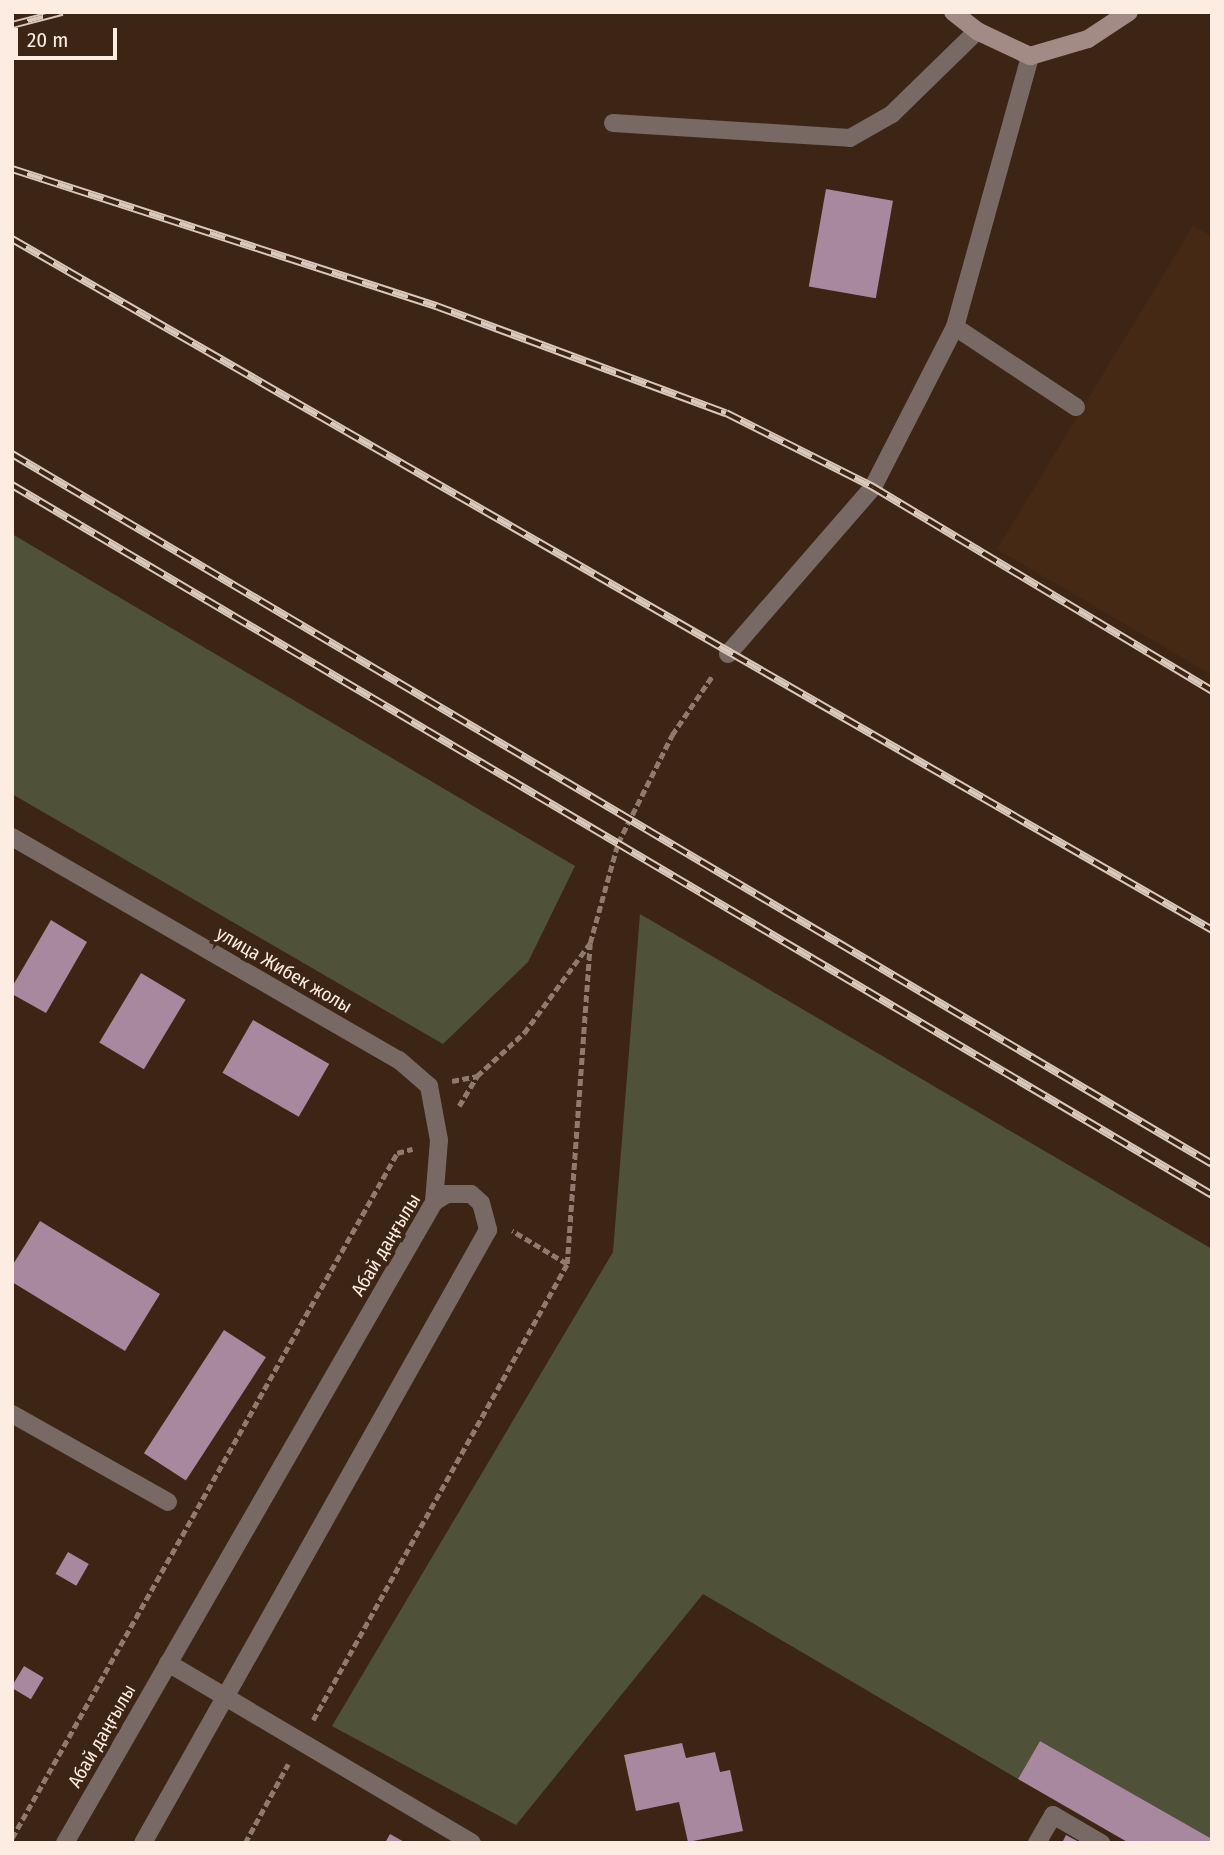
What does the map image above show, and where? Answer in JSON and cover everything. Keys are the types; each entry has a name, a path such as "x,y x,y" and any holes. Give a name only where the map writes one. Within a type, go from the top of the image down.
{"main road":[{"path":"953,12 977,31 1030,56 1088,39 1129,12"}],"street":[{"path":"613,123 850,138 892,114 977,31"},
{"path":"728,654 873,487 955,327 1030,56"},
{"path":"955,327 1076,407"},
{"name":"улица Жибек жолы","path":"12,837 399,1060 429,1086"},
{"path":"429,1086 439,1140 434,1202"},
{"name":"Абай даңғылы","path":"65,1843 434,1202 447,1194 471,1194 488,1217"},
{"path":"143,1843 229,1697 488,1230 488,1217"},
{"path":"12,1414 168,1502"},
{"path":"168,1663 472,1843"},
{"path":"1037,1843 1053,1815 1101,1843"}],"path":[{"path":"244,1843 567,1264 590,943 618,843 672,735 728,654"},
{"path":"429,1086 477,1076 524,1033 590,943"},
{"path":"12,1838 397,1153 439,1140"},
{"path":"488,1217 567,1264"}],"shaded area":[{"path":"1193,226 1212,236 1212,675 997,549"}],"green space":[{"path":"12,534 575,866 528,962 443,1044 12,794"},
{"path":"640,914 1212,1249 1212,1839 1040,1741 1018,1779 703,1594 516,1825 332,1726 613,1252"}],"building":[{"path":"826,189 893,201 876,298 809,286"},
{"path":"51,920 87,942 46,1013 12,994 12,987"},
{"path":"141,973 186,1000 144,1069 99,1042"},
{"path":"253,1020 329,1064 299,1117 222,1073"},
{"path":"40,1221 160,1294 125,1351 12,1282 12,1266"},
{"path":"224,1330 266,1357 186,1481 144,1453"},
{"path":"68,1552 89,1564 76,1586 56,1574"},
{"path":"24,1666 44,1678 31,1699 12,1688"},
{"path":"1040,1741 1212,1839 1212,1843 1129,1843 1018,1779"},
{"path":"682,1743 686,1758 715,1752 720,1772 730,1770 743,1831 688,1842 679,1802 636,1811 624,1755"},
{"path":"390,1834 406,1843 385,1843"},
{"path":"1066,1835 1081,1843 1062,1843"}],"railway":[{"path":"12,25 62,12"},
{"path":"12,169 436,306 726,413 873,487 1212,691"},
{"path":"12,239 1212,930"},
{"path":"12,454 1212,1164"},
{"path":"12,485 1212,1195"}]}
